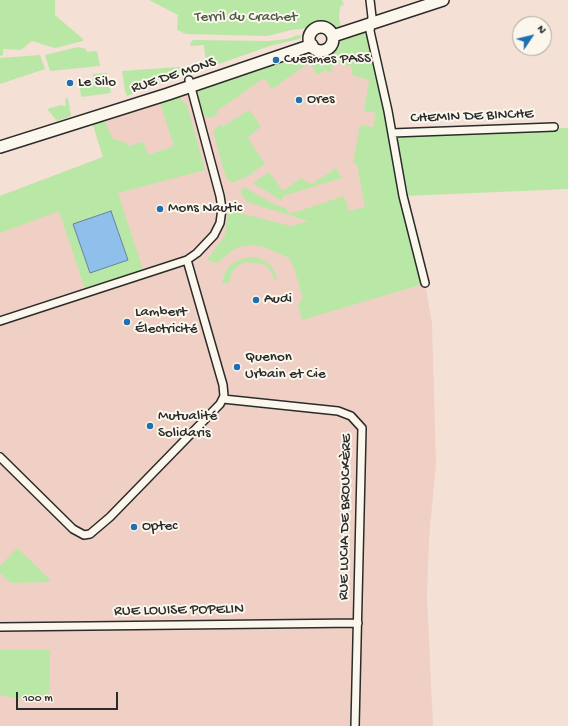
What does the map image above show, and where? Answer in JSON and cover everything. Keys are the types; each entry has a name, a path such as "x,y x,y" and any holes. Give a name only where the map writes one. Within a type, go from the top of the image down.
{"main road":[{"path":"333,36 443,0"},
{"path":"321,27 329,30 333,36 333,42 327,49 320,51 311,42 313,30 321,27"},
{"name":"RUE DE MONS","path":"0,147 85,119 92,119 144,98 190,84 311,42"}],"street":[{"name":"CHEMIN DE BINCHE","path":"370,0 370,31 392,133 403,196 426,283"},
{"path":"0,321 187,260 197,253 214,235 220,223 222,209 220,196 190,84"},
{"name":"CHEMIN DE BINCHE","path":"392,133 554,127"},
{"path":"0,457 73,529 84,535 90,534 110,517 223,399 223,385 187,260"},
{"name":"RUE LUCIA DE BROUCKÈRE","path":"223,399 338,411 351,416 362,428 355,726"},
{"name":"RUE LOUISE POPELIN","path":"0,627 358,623"}],"shaded area":[{"path":"365,32 368,33 401,197 425,283 432,323 436,464 429,539 427,595 433,726 0,726 0,196 103,157 92,122 309,51 326,54 342,39"}],"green space":[{"path":"0,0 55,0 55,15 83,39 83,41 55,48 32,41 21,50 3,49 3,55 0,56"},
{"name":"Terril du Crachet","path":"149,0 342,0 344,5 340,6 339,19 341,26 332,28 324,24 317,24 309,28 291,30 267,36 186,34 177,30 178,15"},
{"path":"363,32 368,33 401,197 423,284 302,320 298,304 303,298 289,258 264,247 252,245 238,247 217,263 207,260 225,235 228,210 291,226 308,221 247,202 240,192 244,187 274,204 285,208 290,214 344,196 349,211 365,207 357,165 353,163 360,125 373,127 376,113 364,111 369,80 351,75 353,67 334,62 331,73 325,70 318,75 309,63 272,89 264,78 217,111 218,113 211,118 204,116 199,103 198,92 201,87 309,51 326,54 342,39"},
{"path":"298,35 302,36 299,39 270,46 127,96 125,91 122,71 206,65 204,45 191,46 190,43 193,40 268,41 287,39"},
{"path":"78,47 86,49 87,52 97,51 100,66 50,71 45,55"},
{"path":"40,55 45,69 0,84 0,58"},
{"path":"107,73 111,93 81,97 79,81 93,79 93,74"},
{"path":"173,95 180,98 187,105 205,170 118,193 144,273 86,292 59,211 0,233 0,196 103,157 92,122 103,118 113,139 125,142 129,146 142,142 144,143 148,155 174,146 159,100"},
{"path":"68,98 71,116 57,121 47,109 61,105 66,106 65,99"},
{"path":"249,110 261,126 248,138 265,164 248,176 232,183 226,178 213,132 220,124 222,127"},
{"path":"568,128 568,189 403,196 392,133"},
{"path":"336,168 342,178 283,196 282,201 253,183 269,172 283,191 301,178 312,184"},
{"path":"248,257 257,257 266,261 274,270 277,279 275,280 270,270 264,264 245,262 232,271 229,283 222,283 228,267 236,261"},
{"path":"17,548 52,582 11,583 0,573 0,566"},
{"path":"0,650 50,650 49,694 18,699 0,695"}],"water":[{"path":"111,211 128,260 90,273 73,224"}],"place":[{"name":"Cuesmes PASS","path":"276,60"},
{"name":"Le Silo","path":"70,83"},
{"name":"Ores","path":"299,100"},
{"name":"Mons Nautic","path":"160,209"},
{"name":"Audi","path":"256,300"},
{"name":"Lambert Électricité","path":"127,322"},
{"name":"Quenon Urbain et Cie","path":"237,367"},
{"name":"Mutualité Solidaris","path":"150,426"},
{"name":"Optec","path":"134,527"}]}
